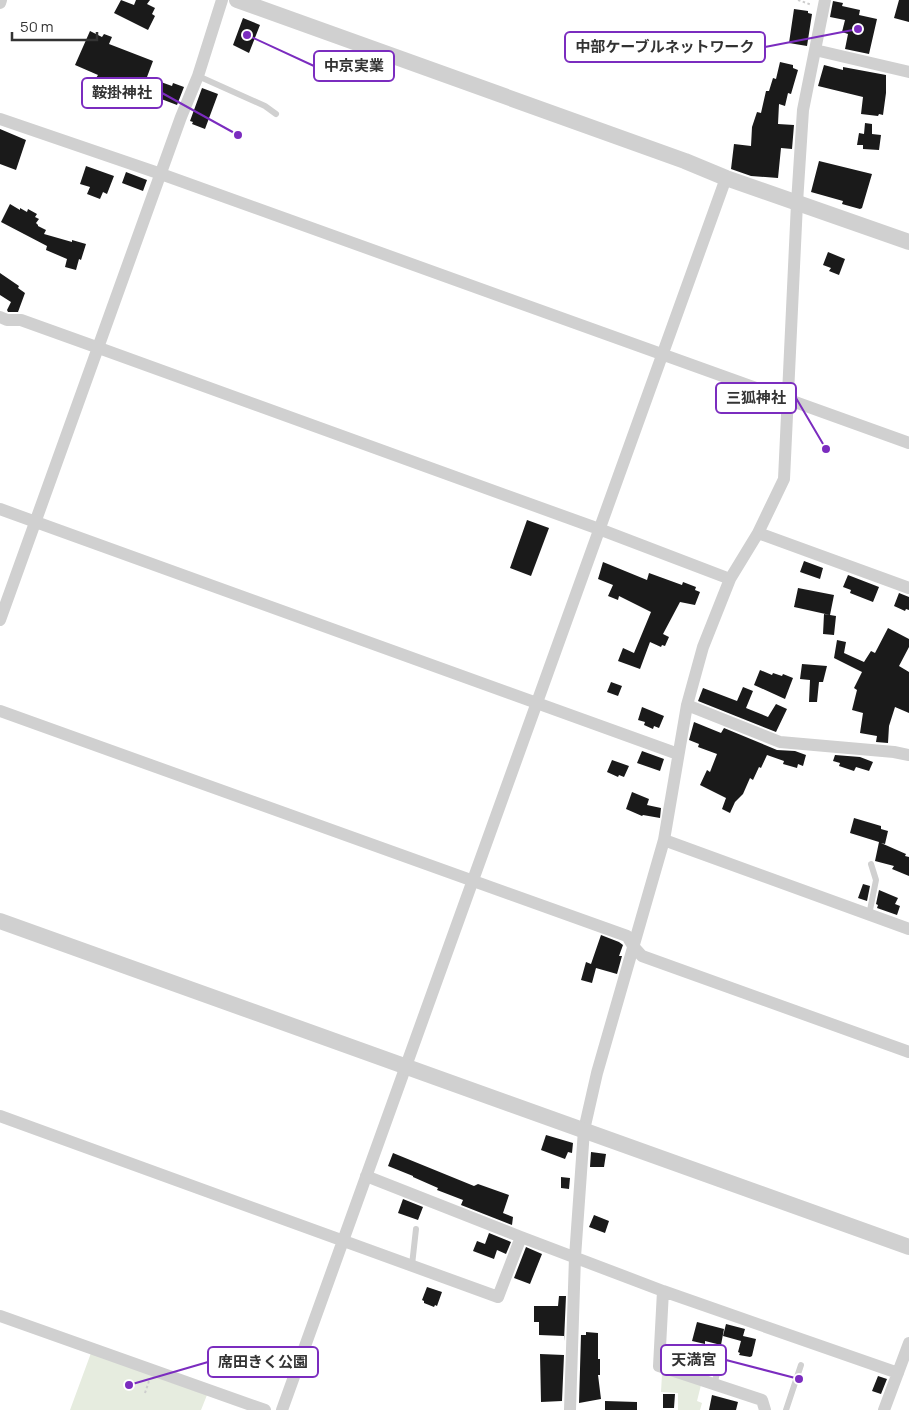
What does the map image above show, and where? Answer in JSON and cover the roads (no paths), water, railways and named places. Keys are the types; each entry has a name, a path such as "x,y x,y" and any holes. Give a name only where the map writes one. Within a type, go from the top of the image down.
{"street":[{"path":"0,620 198,76 222,0"},
{"path":"237,0 686,161 726,178 909,242"},
{"path":"570,1410 575,1257 584,1130 597,1073 664,840 687,705 702,646 730,579 758,533 784,479 803,110 825,0"},
{"path":"815,50 909,72"},
{"path":"0,119 161,174 909,443"},
{"path":"282,1410 726,178"},
{"path":"0,317 7,320 21,320 599,529 730,579"},
{"path":"0,509 678,754"},
{"path":"758,533 909,588"},
{"path":"687,705 780,742 909,755"},
{"path":"0,711 627,936 642,956 909,1052"},
{"path":"664,840 869,915 908,926"},
{"path":"0,921 407,1065 909,1247"},
{"path":"0,1116 498,1297 521,1238"},
{"path":"366,1176 521,1238 664,1291 898,1373"},
{"path":"664,1291 659,1366 762,1400 765,1410"},
{"path":"0,1316 265,1410"},
{"path":"884,1410 909,1343"}],"lane":[{"path":"198,76 265,106 276,114"},
{"path":"869,915 876,880 871,864"},
{"path":"412,1265 416,1229"},
{"path":"714,1385 720,1362"},
{"path":"786,1410 801,1365"}],"place":[{"name":"中部ケーブルネットワーク","path":"858,29"},
{"name":"中京実業","path":"247,35"},
{"name":"鞍掛神社","path":"238,135"},
{"name":"三狐神社","path":"826,449"},
{"name":"天満宮","path":"799,1379"},
{"name":"席田きく公園","path":"129,1385"}]}
